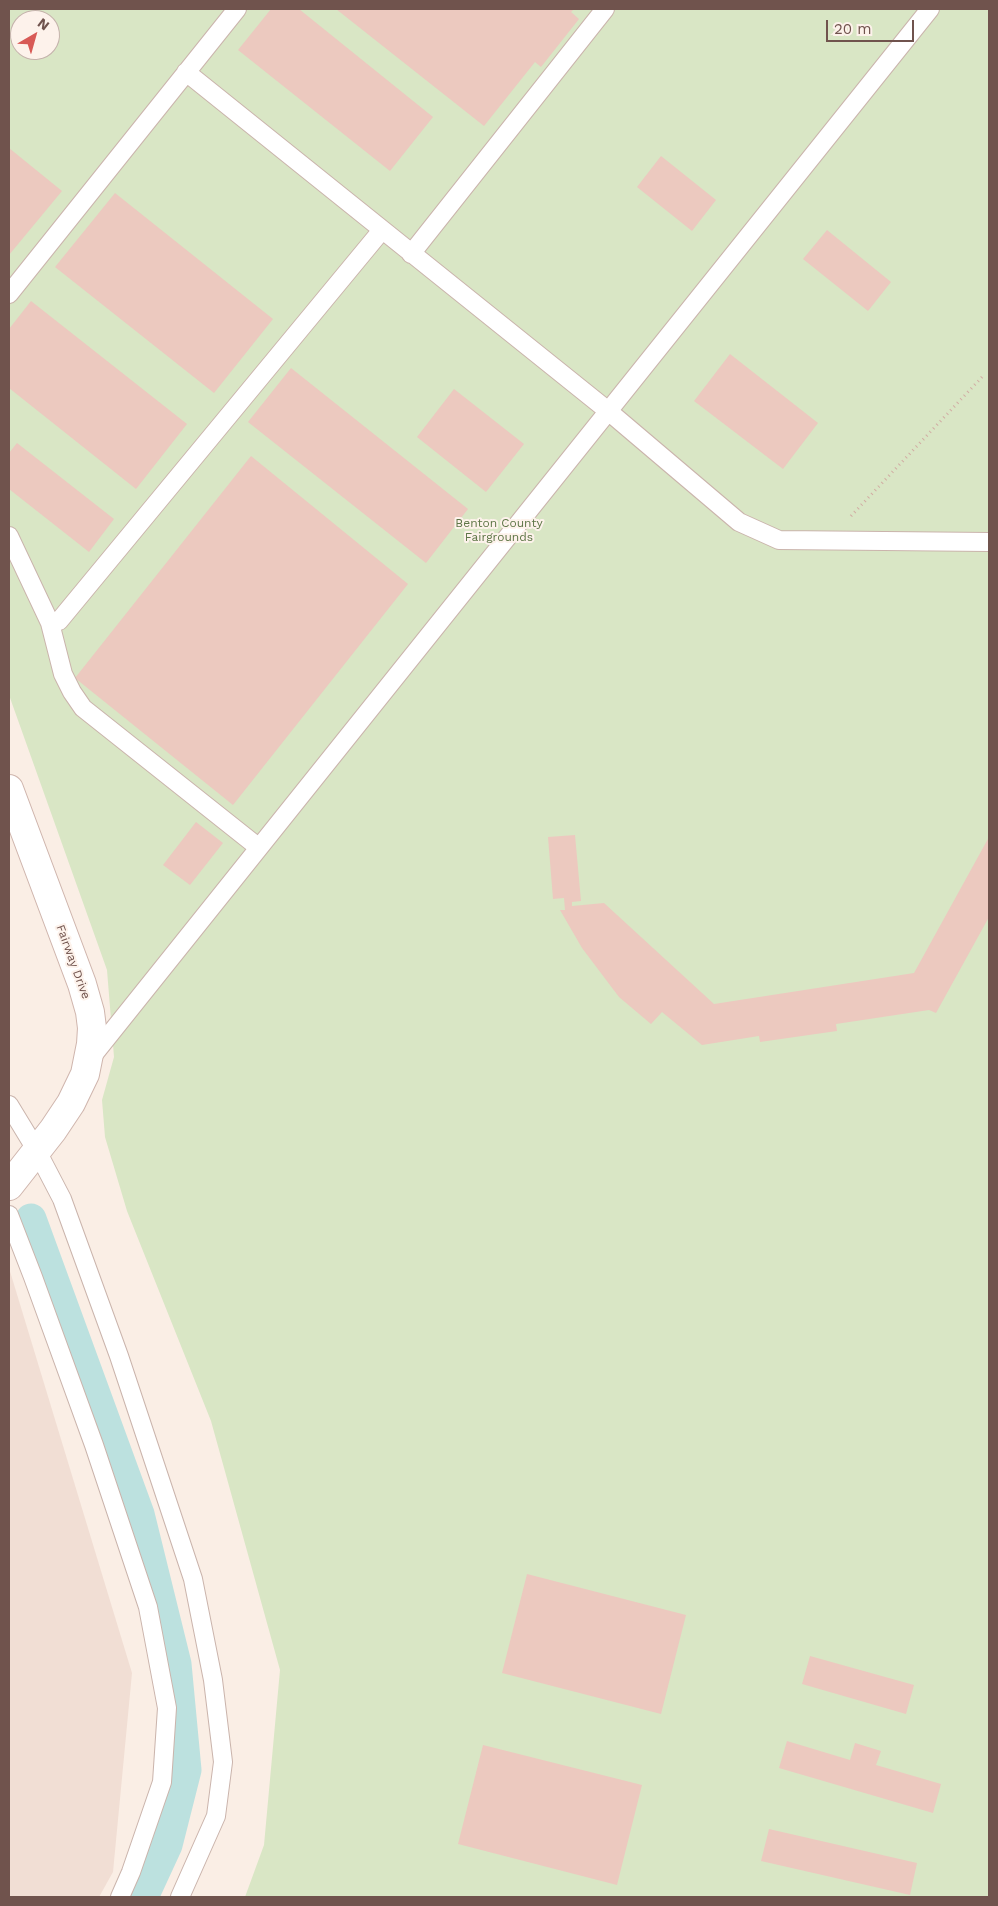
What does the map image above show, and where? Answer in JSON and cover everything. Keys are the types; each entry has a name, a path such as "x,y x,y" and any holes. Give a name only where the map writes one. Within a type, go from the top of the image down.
{"street":[{"name":"Fairway Drive","path":"9,789 82,984 90,1012 92,1028 89,1060 85,1074 71,1103 37,1151 11,1183"}],"lane":[{"path":"9,294 237,9"},
{"path":"412,254 605,9"},
{"path":"89,1060 607,410 930,9"},
{"path":"186,72 607,410 739,522 779,540 989,542"},
{"path":"50,623 59,621 382,230"},
{"path":"9,536 50,623 63,674 83,708 258,847"},
{"path":"9,1105 37,1151 62,1200 122,1365 193,1579 214,1680 223,1762 216,1816 180,1897"},
{"path":"9,1215 94,1445 148,1607 167,1708 162,1782 131,1872 120,1897"}],"path":[{"path":"829,541 983,376"}],"shaded area":[{"path":"9,1268 132,1673 113,1872 99,1897 9,1897"}],"green space":[{"name":"Benton County Fairgrounds","path":"9,9 989,9 989,1897 245,1897 264,1845 280,1670 211,1421 127,1211 105,1137 102,1100 114,1057 107,970 9,695"}],"building":[{"path":"271,9 299,9 433,117 390,171 238,50"},
{"path":"336,9 574,9 571,12 579,19 541,67 535,62 484,126"},
{"path":"9,148 62,191 9,255"},
{"path":"661,156 716,200 692,231 637,187"},
{"path":"115,193 273,319 214,393 55,267"},
{"path":"827,230 891,282 868,311 803,259"},
{"path":"31,301 187,424 136,489 9,388 9,329"},
{"path":"730,354 818,423 783,469 694,401"},
{"path":"291,368 468,509 426,563 248,422"},
{"path":"454,389 524,444 486,492 417,437"},
{"path":"17,443 114,519 89,552 9,489 9,453"},
{"path":"251,456 408,584 233,805 75,678"},
{"path":"196,822 223,843 190,885 163,865"},
{"path":"575,835 581,901 572,902 572,906 604,903 714,1004 914,973 989,837 989,917 936,1013 929,1010 836,1024 837,1031 760,1042 759,1036 702,1045 662,1012 651,1024 619,997 582,948 560,910 565,910 564,898 553,899 548,837"},
{"path":"527,1574 686,1615 661,1714 502,1673"},
{"path":"810,1656 914,1685 906,1714 802,1684"},
{"path":"787,1741 850,1760 855,1743 881,1751 876,1765 941,1784 933,1813 779,1768"},
{"path":"483,1745 642,1785 617,1885 458,1844"},
{"path":"769,1829 917,1863 910,1895 761,1861"}],"waterway":[{"path":"31,1219 139,1514 176,1664 186,1770 167,1845 143,1897"}]}
